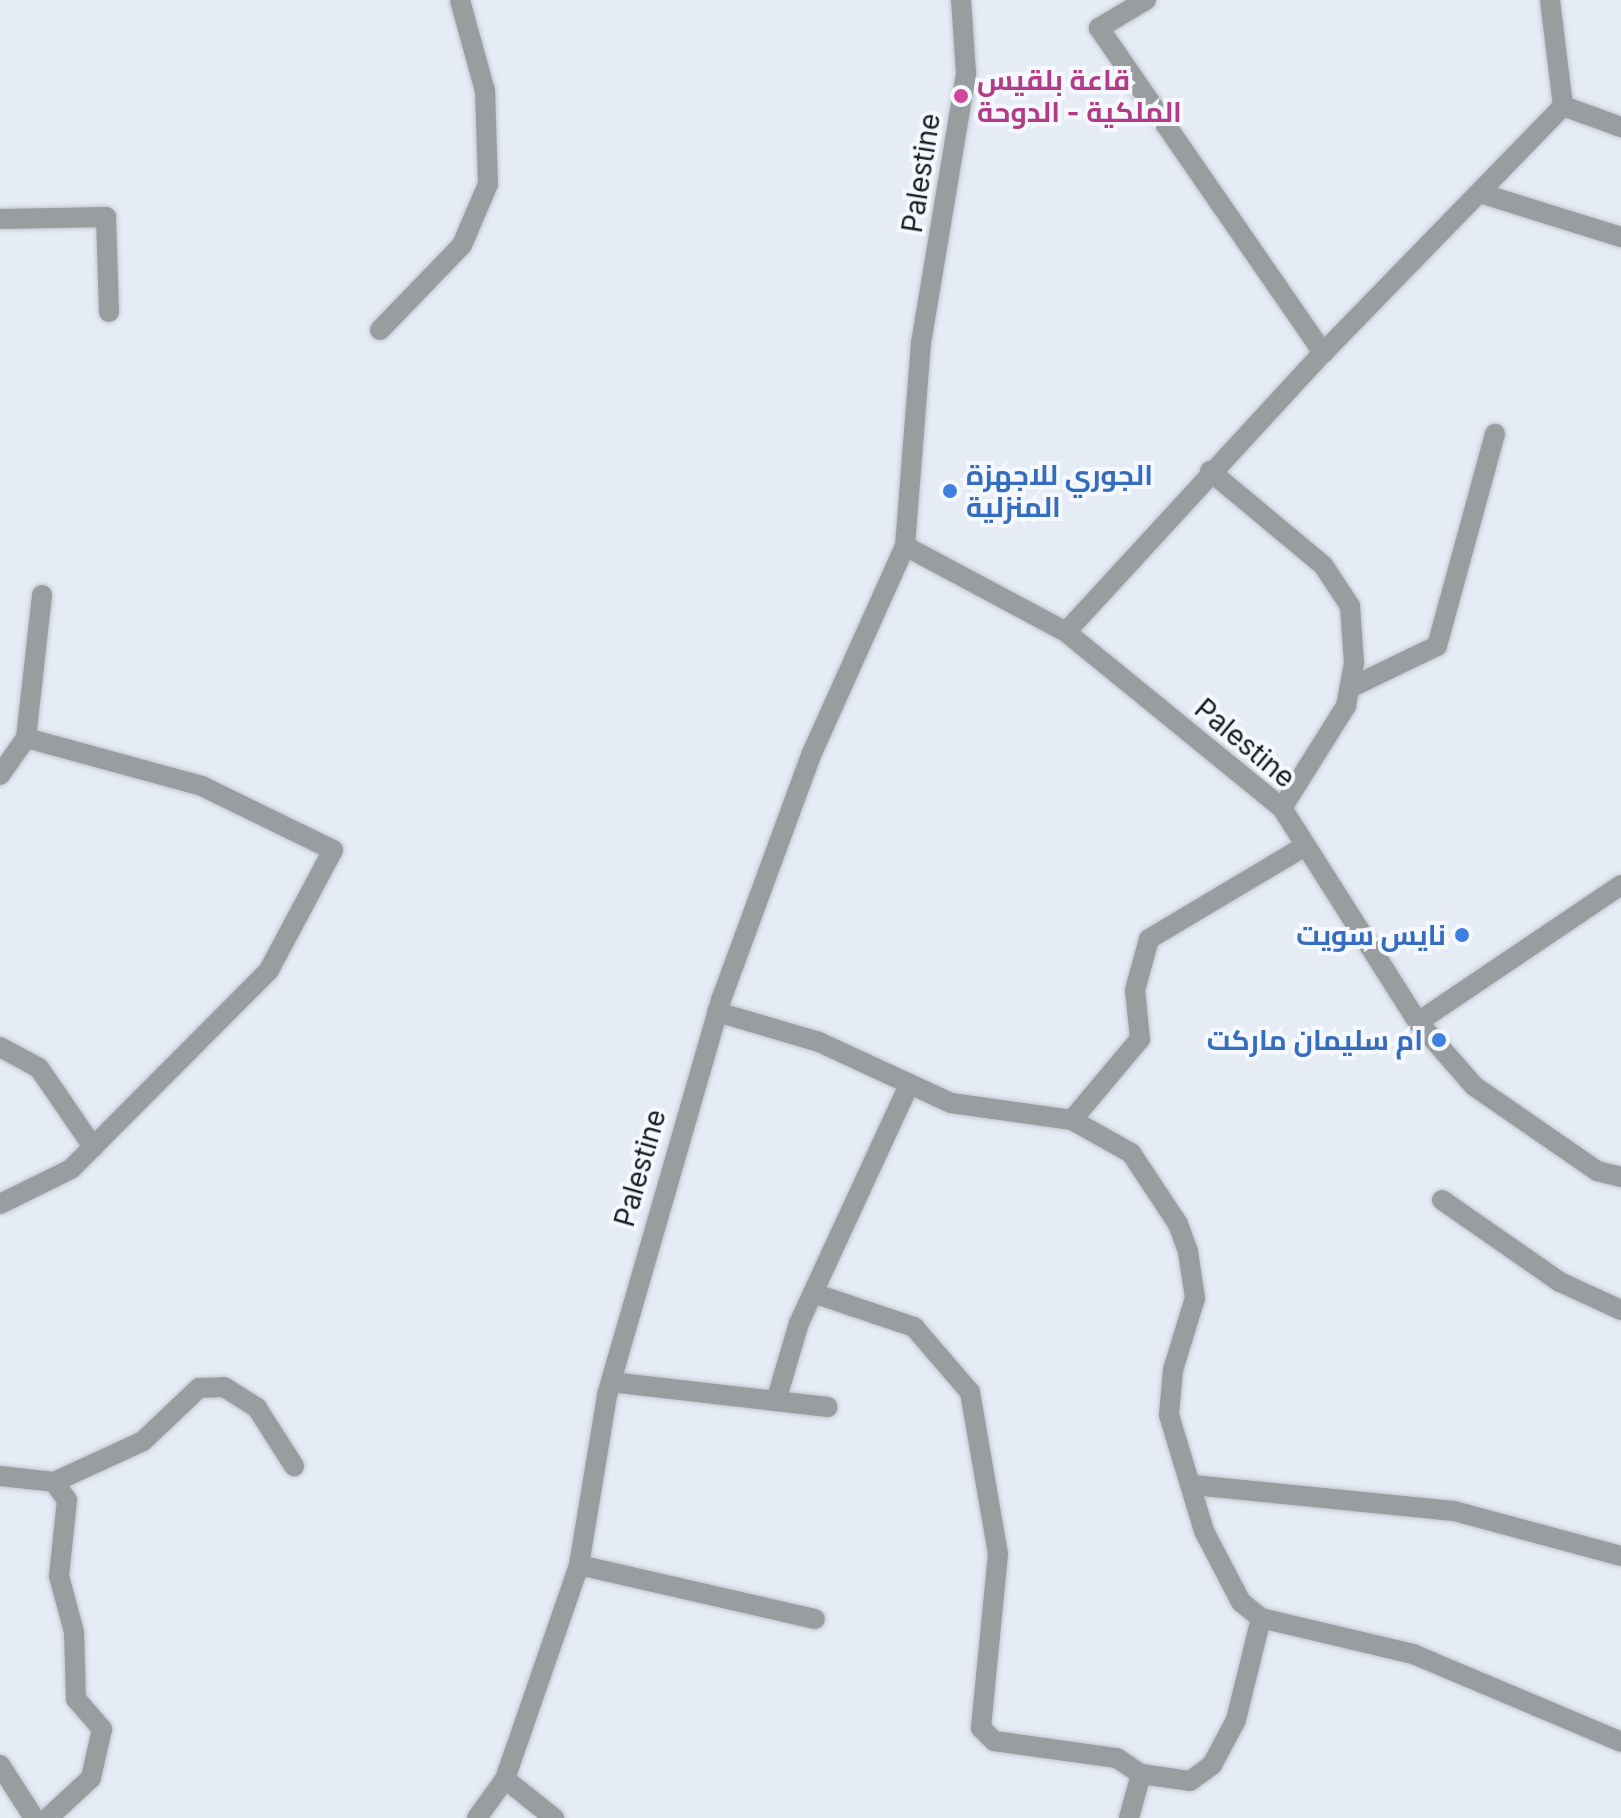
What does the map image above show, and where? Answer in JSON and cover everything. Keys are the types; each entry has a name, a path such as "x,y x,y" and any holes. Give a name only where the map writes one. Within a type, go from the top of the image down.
{"street":[{"path":"380,330 462,245 488,184 485,91 460,0"},
{"name":"Palestine","path":"477,1818 505,1779 579,1565 611,1382 717,1012 812,753 905,546 921,343 966,73 961,0"},
{"path":"1146,0 1099,28 1323,353"},
{"path":"1066,632 1131,569 1210,471 1483,194 1563,106 1550,0"},
{"path":"1563,106 1621,127"},
{"path":"1483,194 1621,237"},
{"path":"0,219 106,217 109,312"},
{"path":"1352,687 1437,646 1495,434"},
{"path":"1210,471 1339,586 1350,606 1352,687 1324,752 1282,808"},
{"name":"Palestine","path":"905,546 1066,632 1282,808 1418,1022 1474,1086 1597,1171 1621,1177"},
{"path":"0,775 26,738 42,595"},
{"path":"0,1204 39,1190 93,1147 269,970 333,850 202,786 26,738"},
{"path":"1072,1120 1140,1039 1135,990 1149,939 1305,846"},
{"path":"1418,1022 1621,885"},
{"path":"717,1012 819,1042 908,1087 980,1109 1072,1120 1143,1164 1188,1252 1195,1298 1173,1370 1169,1415 1213,1550 1241,1602 1261,1618 1413,1654 1621,1742"},
{"path":"0,1047 39,1068 93,1147"},
{"path":"776,1401 813,1293 908,1087"},
{"path":"1442,1200 1560,1282 1621,1310"},
{"path":"813,1293 914,1327 970,1392 998,1554 981,1728 994,1741 1117,1758 1141,1774 1190,1781 1212,1765 1236,1720 1261,1618"},
{"path":"611,1382 828,1407"},
{"path":"0,1476 54,1482 143,1441 199,1388 224,1387 257,1408 294,1466"},
{"path":"48,1818 91,1778 103,1743 102,1729 76,1699 74,1632 59,1576 67,1500 54,1482"},
{"path":"1193,1485 1454,1511 1621,1556"},
{"path":"579,1565 815,1619"},
{"path":"0,1765 34,1818"},
{"path":"1129,1818 1141,1774"},
{"path":"505,1779 554,1818"}],"place":[{"name":"قاعة بلقيس الملكية - الدوحة","path":"961,96"},
{"name":"الجوري للاجهزة المنزلية","path":"950,491"},
{"name":"نايس سويت","path":"1462,935"},
{"name":"ام سليمان ماركت","path":"1439,1040"}]}
